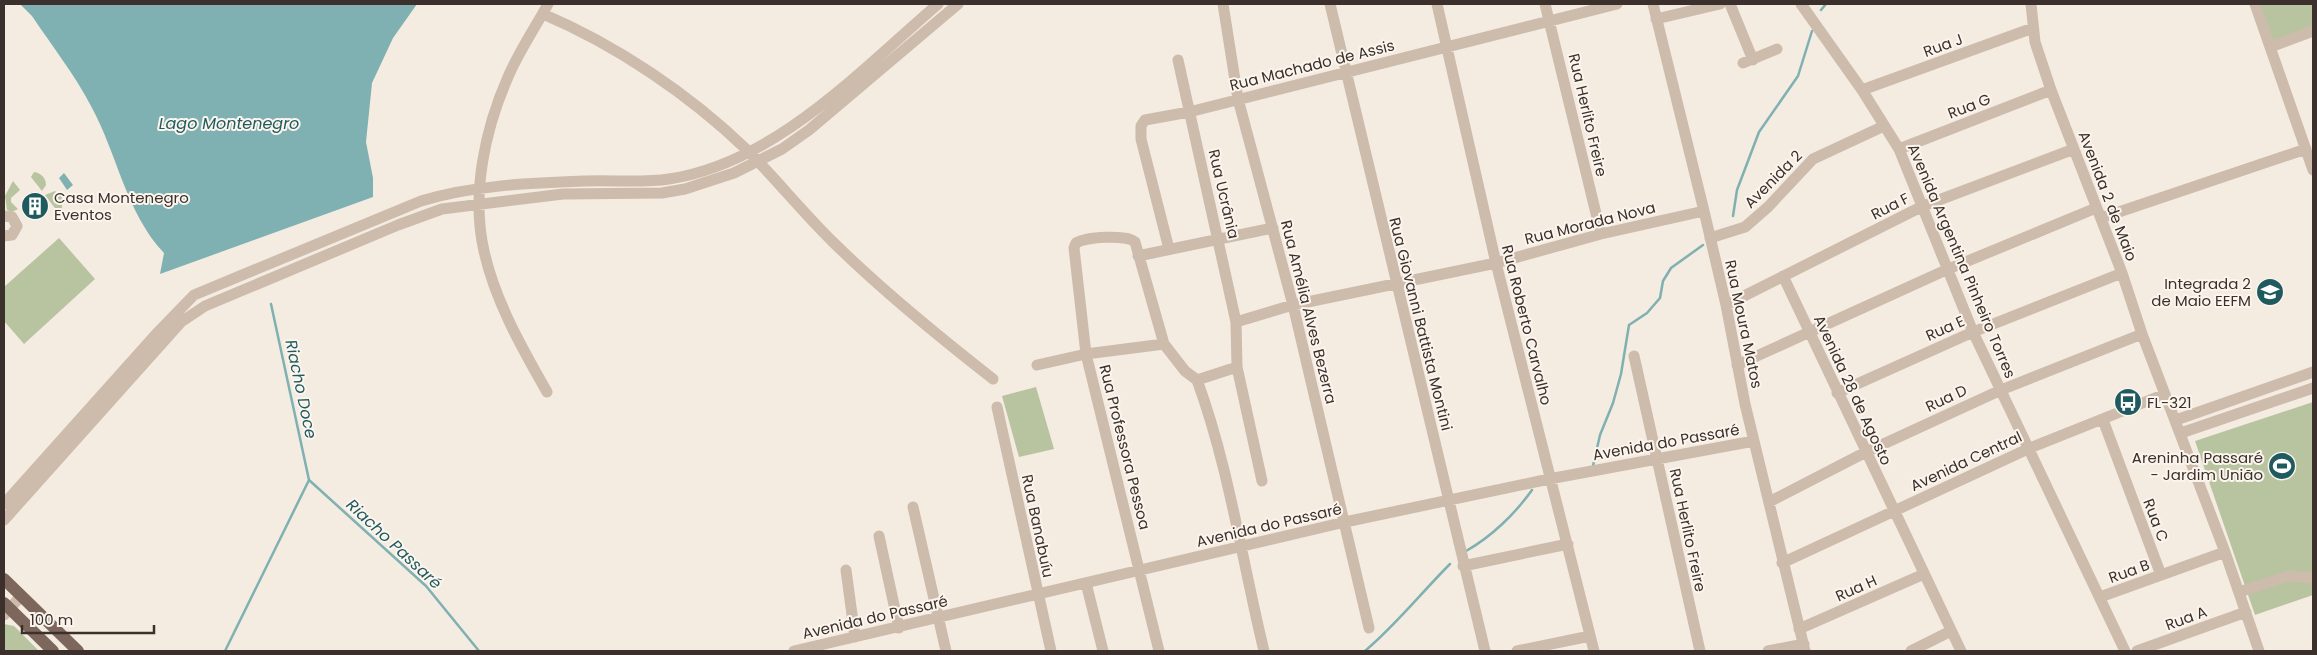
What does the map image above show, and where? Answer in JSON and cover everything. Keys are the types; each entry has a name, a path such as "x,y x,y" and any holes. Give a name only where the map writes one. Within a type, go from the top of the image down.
{"main road":[{"path":"4,579 78,651"},
{"path":"6,609 53,651"}],"street":[{"path":"4,504 159,331 194,295 421,201 445,194 587,181 643,182 669,179 695,174 750,153 797,123 938,4"},
{"path":"4,520 181,322 205,306 427,213 457,205 563,194 662,193 708,182 759,162 809,130 958,4"},
{"name":"Rua Amélia Alves Bezerra","path":"1223,4 1238,99 1293,306 1369,628"},
{"name":"Rua Giovanni Battista Montini","path":"1330,4 1395,283 1485,651"},
{"name":"Rua Roberto Carvalho","path":"1437,4 1496,263 1549,479 1568,544 1594,651"},
{"name":"Rua Herlito Freire","path":"1545,4 1601,234"},
{"name":"Rua Machado de Assis","path":"1169,249 1140,133 1142,124 1148,119 1189,112 1616,4"},
{"name":"Rua Moura Matos","path":"1653,4 1704,211 1726,305 1736,365 1804,648"},
{"path":"1656,19 1720,4"},
{"path":"1730,4 1748,62 1777,49"},
{"name":"Avenida Argentina Pinheiro Torres","path":"1801,4 1862,90 1899,149 1923,206 1946,270 1973,332 2126,651"},
{"name":"Avenida 2 de Maio","path":"2031,4 2035,42 2051,90 2122,273 2142,334 2225,552 2259,651"},
{"path":"2255,4 2313,170"},
{"path":"547,392 521,348 500,302 484,251 480,203 486,143 495,110 508,76 546,9 563,23 632,61 698,108 750,153 833,242 861,269 939,338 992,379"},
{"name":"Rua J","path":"1862,90 2033,28"},
{"path":"2270,47 2313,31"},
{"name":"Rua Ucrânia","path":"1178,60 1236,322"},
{"name":"Rua G","path":"1899,149 2051,90"},
{"name":"Avenida 2","path":"1710,238 1745,227 1772,203 1813,160 1884,126"},
{"name":"Rua F","path":"1726,305 1923,206 2074,149"},
{"path":"1736,365 1946,270 2099,213 2306,149"},
{"name":"Rua Morada Nova","path":"1236,322 1293,306 1496,263 1601,234 1704,211"},
{"path":"4,216 12,217 17,226 12,234 4,236"},
{"path":"1264,651 1217,442 1197,380 1185,371 1164,344 1138,256 1273,228"},
{"name":"Rua Professora Pessoa","path":"1138,256 1135,242 1128,238 1082,240 1076,243 1074,248 1086,354 1159,651"},
{"name":"Rua E","path":"1837,393 1973,332 2122,273"},
{"name":"Avenida 28 de Agosto","path":"1783,276 1961,651"},
{"path":"1236,322 1237,367 1262,481"},
{"name":"Rua D","path":"1769,502 1866,452 2001,390 2142,334"},
{"path":"1037,365 1086,354 1164,344"},
{"name":"Rua Herlito Freire","path":"1634,356 1700,651"},
{"path":"1197,380 1237,367"},
{"path":"2176,420 2313,372"},
{"path":"2289,381 2293,395"},
{"path":"2181,433 2313,388"},
{"path":"2253,393 2257,408"},
{"name":"Avenida Central","path":"1782,562 2030,448 2165,394"},
{"name":"Rua Banabuíu","path":"997,407 1050,651"},
{"path":"2206,409 2210,423"},
{"name":"Rua C","path":"2103,420 2161,575"},
{"name":"Avenida do Passaré","path":"794,651 829,647 855,637 1345,522 1549,479 1754,441"},
{"path":"913,507 946,651"},
{"path":"879,536 899,628"},
{"path":"1463,566 1568,544"},
{"name":"Rua B","path":"2100,597 2225,552"},
{"path":"846,570 855,637"},
{"name":"Rua H","path":"1799,629 1924,574"},
{"path":"2239,592 2289,576 2313,578"},
{"path":"1086,583 1103,651"},
{"path":"6,609 21,596"},
{"name":"Rua A","path":"2137,651 2246,612"},
{"path":"1911,651 1951,631"},
{"path":"1517,651 1590,636"},
{"path":"1768,651 1804,648"}],"green space":[{"path":"2260,4 2313,4 2313,27 2273,43"},
{"path":"34,172 41,175 45,180 46,185 42,191 31,177"},
{"path":"13,181 20,190 11,198 11,202 18,209 12,212 7,210 5,196"},
{"path":"55,191 62,197 62,214 58,212 45,195"},
{"path":"59,238 95,279 24,344 4,321 4,287"},
{"path":"1036,387 1054,449 1019,457 1002,396"},
{"path":"2313,402 2313,595 2255,615 2195,441"},
{"path":"4,624 14,626 39,651 4,651"}],"water":[{"name":"Lago Montenegro","path":"20,4 417,4 393,38 372,83 366,142 373,178 373,197 160,274 164,253 140,220 100,124 85,94 32,16"},
{"path":"64,173 73,185 67,190 59,178"}],"waterway":[{"name":"Riacho Passaré","path":"1821,10 1826,4"},
{"name":"Riacho Passaré","path":"1733,216 1737,190 1759,132 1798,76 1812,31"},
{"name":"Riacho Passaré","path":"1593,466 1600,435 1613,403 1621,374 1629,325 1647,313 1660,298 1663,281 1671,268 1703,245"},
{"name":"Riacho Doce","path":"271,304 309,480"},
{"name":"Riacho Passaré","path":"309,480 426,586 479,651"},
{"path":"225,651 309,480"},
{"name":"Riacho Passaré","path":"1466,551 1502,524 1532,490"},
{"name":"Riacho Passaré","path":"1365,651 1398,620 1450,564"}],"place":[{"name":"Casa Montenegro Eventos","path":"35,206"},
{"name":"Integrada 2 de Maio EEFM","path":"2270,292"},
{"name":"FL-321","path":"2128,402"},
{"name":"Areninha Passaré - Jardim União","path":"2282,466"}]}
